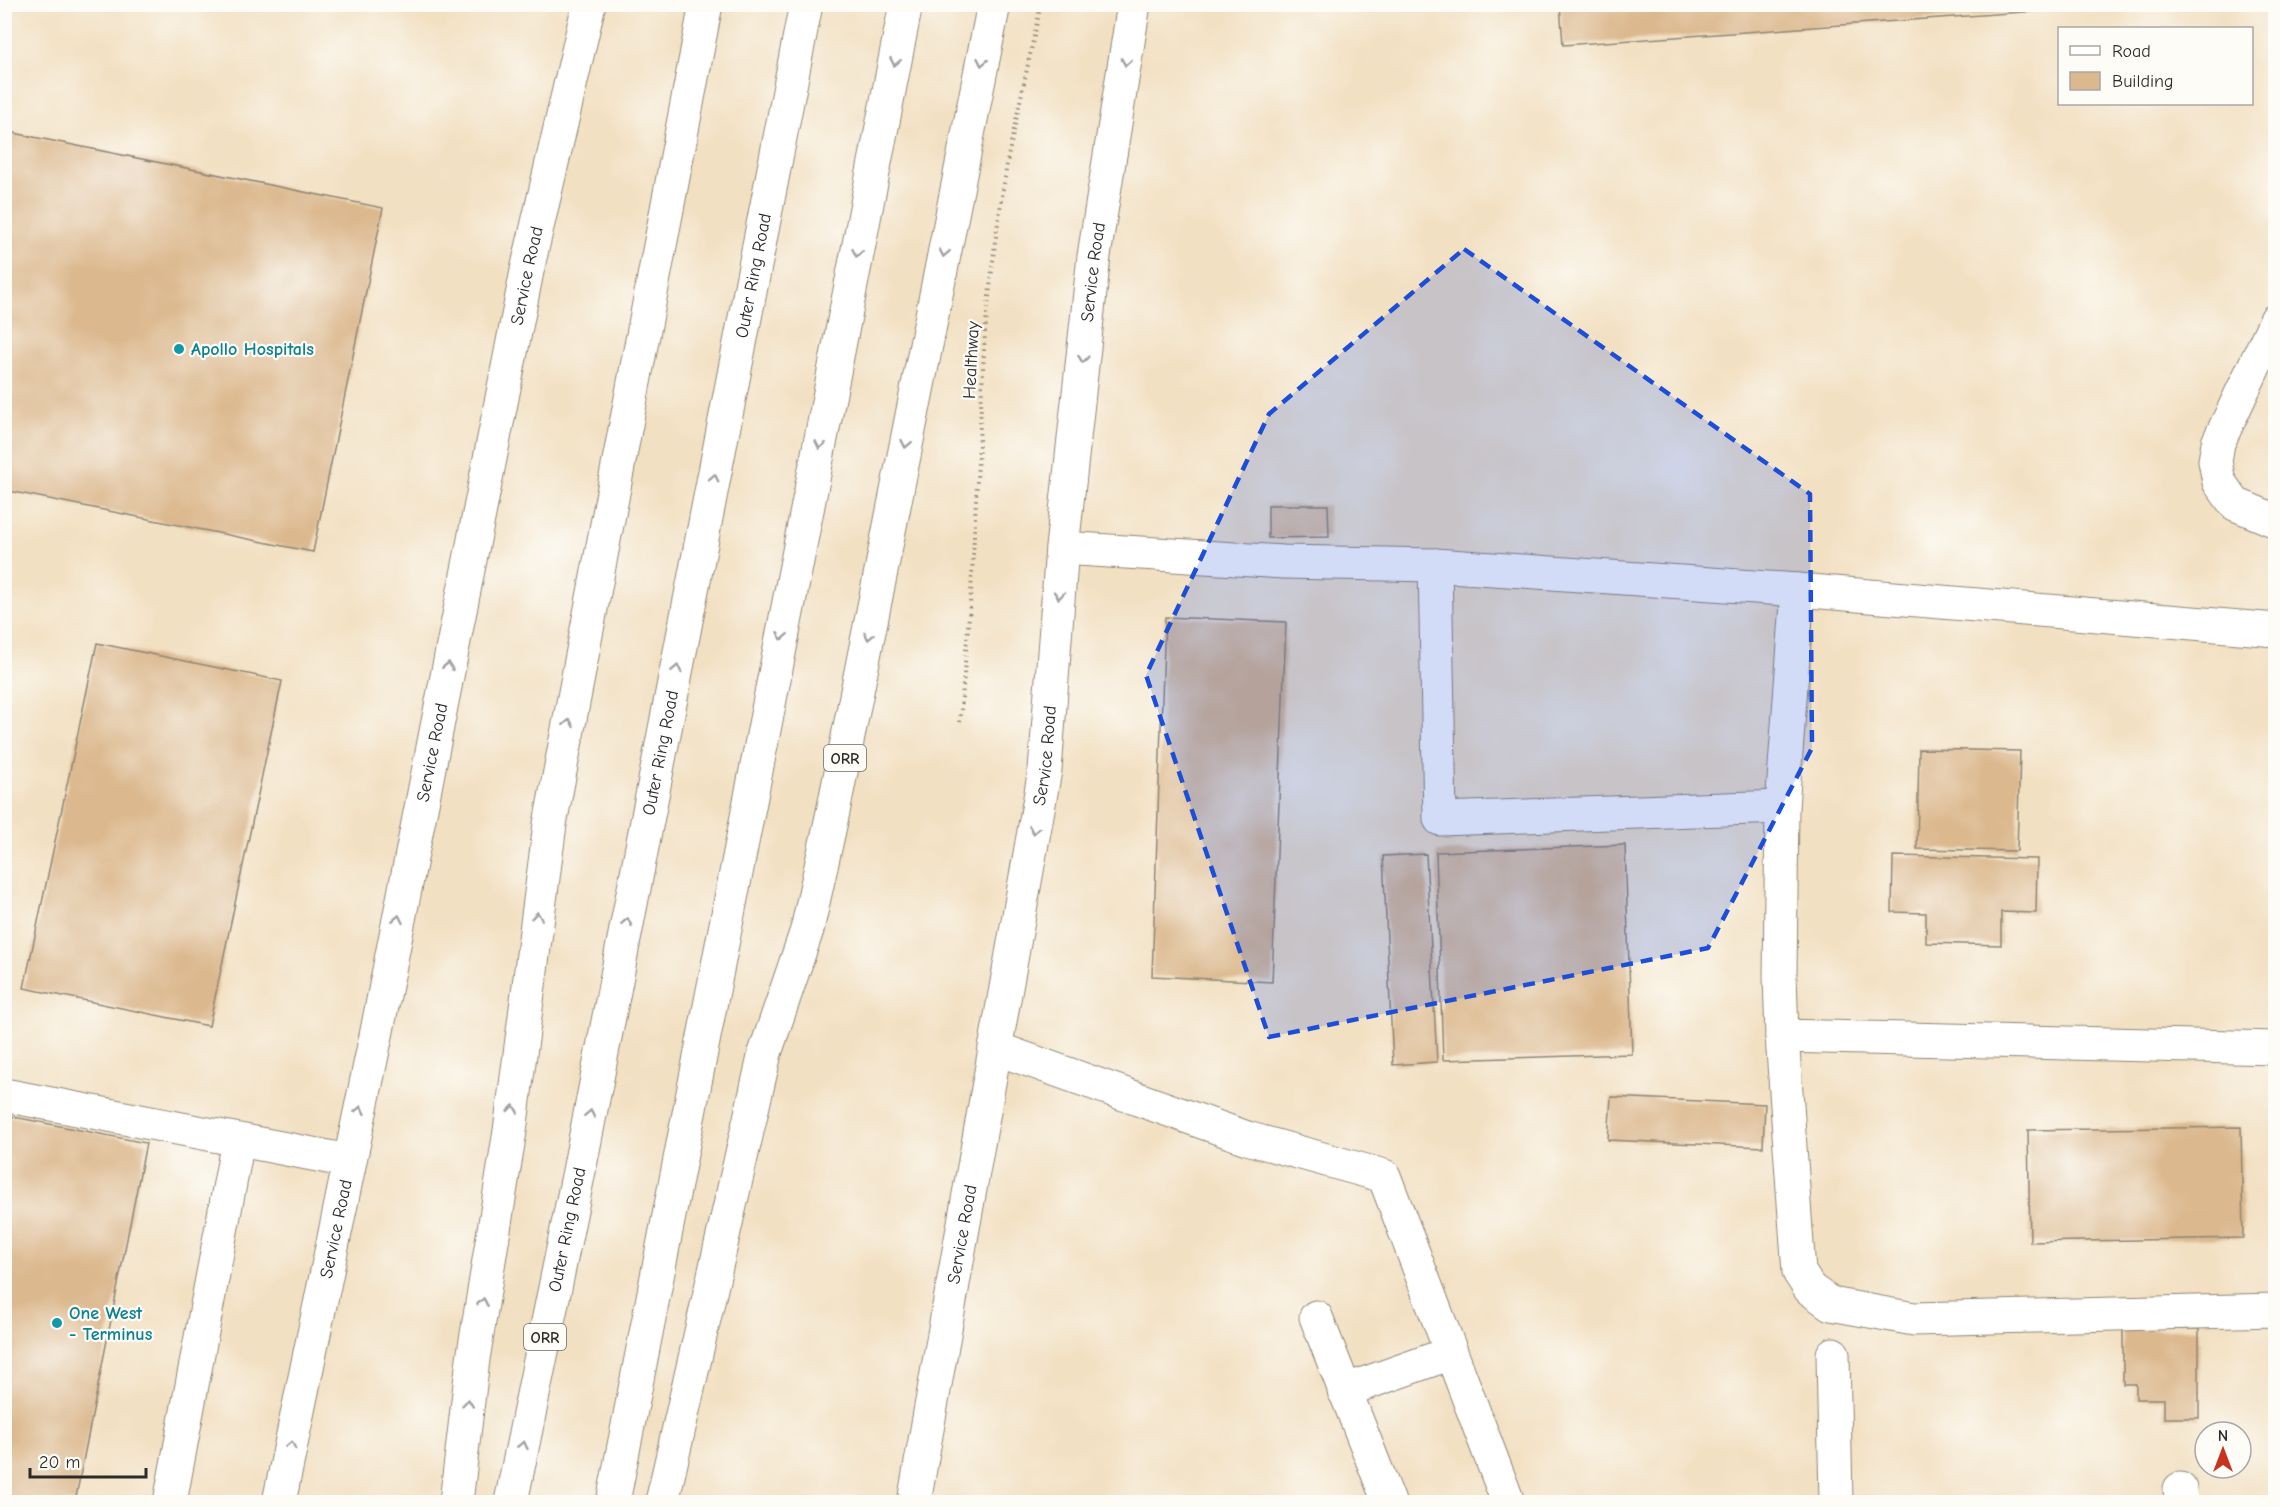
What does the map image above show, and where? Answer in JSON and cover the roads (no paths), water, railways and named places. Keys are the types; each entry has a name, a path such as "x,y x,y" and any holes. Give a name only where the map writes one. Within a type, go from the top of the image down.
{"main road":[{"name":"Service Road","path":"279,1503 526,278 589,4"},
{"path":"456,1503 473,1359 510,1131 550,824 706,4"},
{"name":"Outer Ring Road","path":"511,1503 579,1171 806,4"},
{"path":"613,1503 906,4"},
{"name":"ORR","path":"662,1503 765,1053 807,930 824,855 994,4"},
{"name":"Service Road","path":"914,1503 1045,770 1062,549 1094,256 1134,4"},
{"path":"2276,320 2218,443 2215,461 2219,482 2235,504 2276,521"},
{"path":"1062,549 1283,562 1436,565 1798,590 2276,630"},
{"path":"1436,565 1440,819 1782,807"},
{"path":"1798,590 1782,807 1780,976 1782,1036 1799,1272 1810,1289 1831,1304 1914,1319 2276,1310"},
{"path":"1782,1036 2276,1048"},
{"path":"995,1048 1247,1138 1384,1176 1508,1503"},
{"path":"4,1095 349,1161"},
{"path":"170,1503 238,1141"},
{"path":"1316,1317 1389,1503"},
{"path":"1344,1391 1451,1353"},
{"path":"1833,1354 1836,1503"}],"place":[{"name":"Apollo Hospitals","path":"179,349"},
{"name":"One West - Terminus","path":"57,1323"}]}
